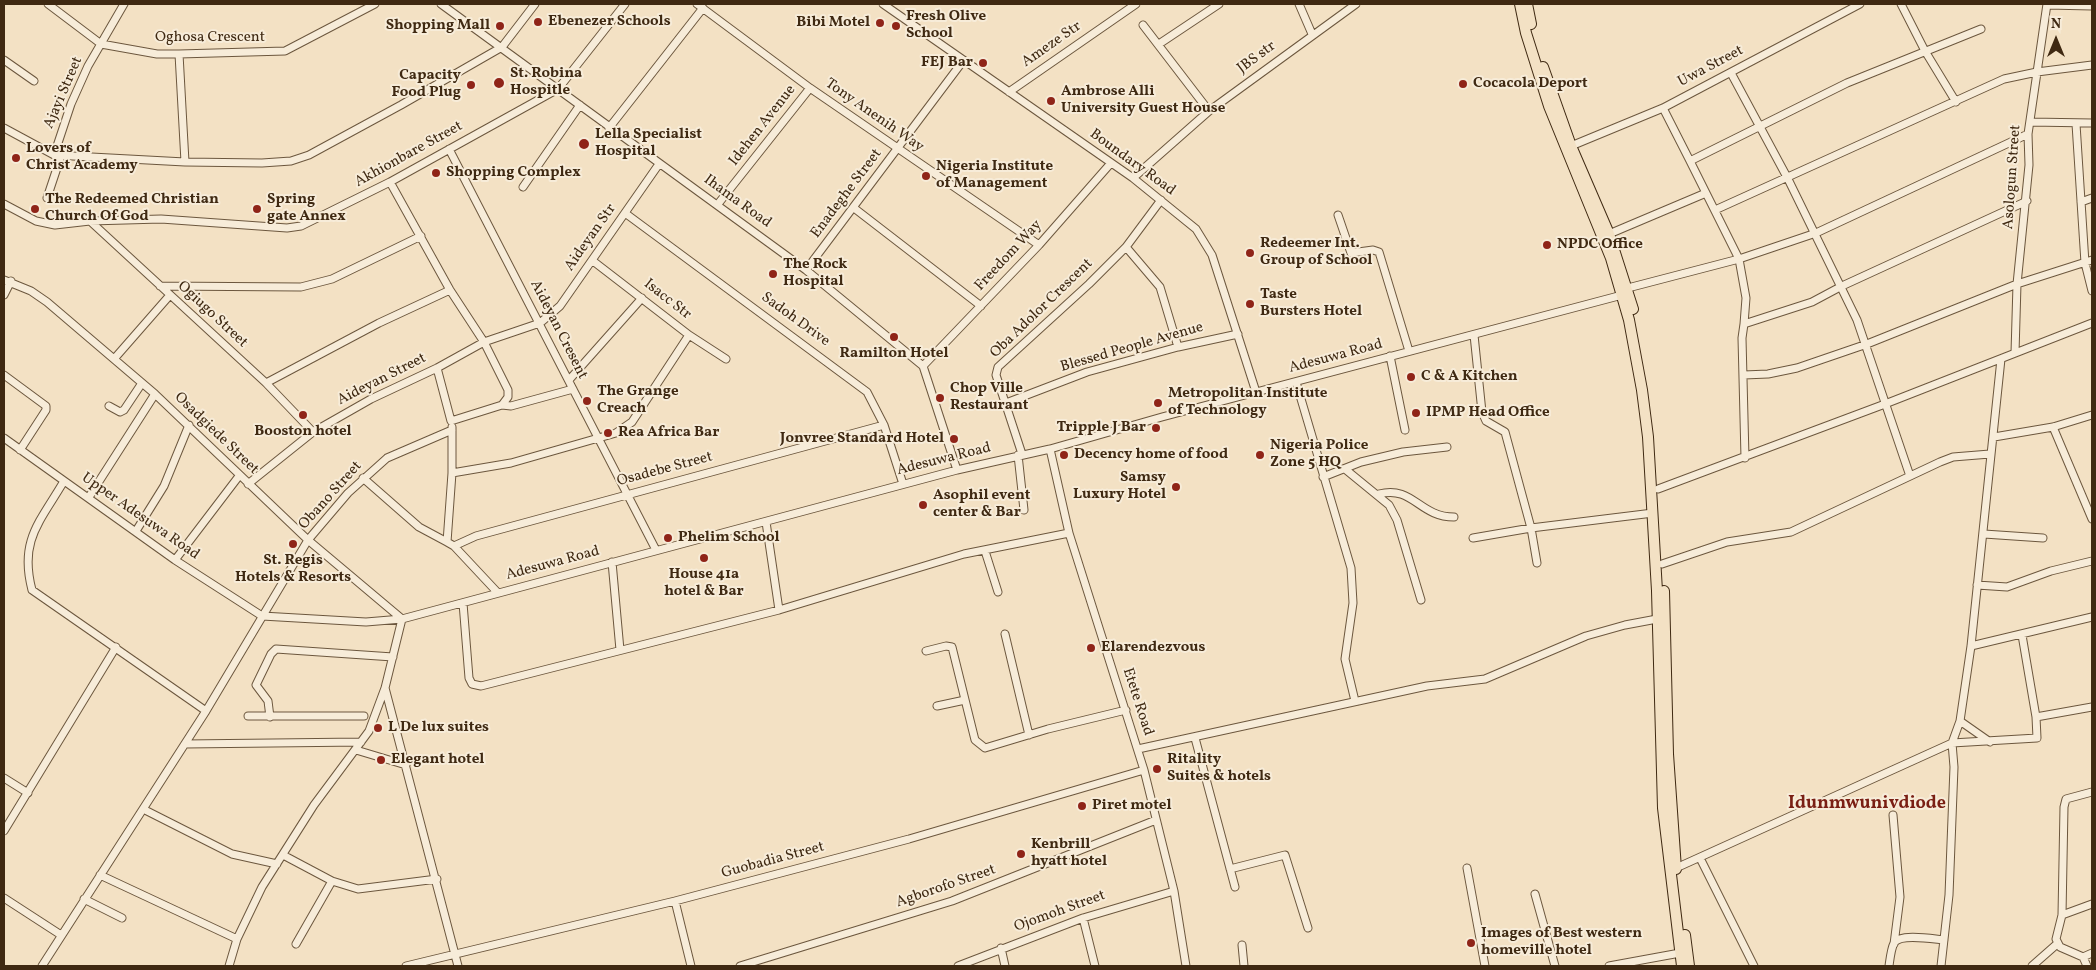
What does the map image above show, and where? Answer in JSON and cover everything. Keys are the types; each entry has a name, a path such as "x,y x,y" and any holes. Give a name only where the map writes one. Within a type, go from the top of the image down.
{"highway":[{"path":"1520,4 1526,33 1549,106 1625,292 1642,390 1653,513 1657,619 1670,805 1689,966"},
{"path":"1527,4 1541,59 1571,146 1609,234 1646,380 1658,489 1662,564 1663,808 1682,966"}],"street":[{"name":"Oghosa Crescent","path":"48,4 101,44 157,54 284,51 375,4"},
{"name":"Ajayi Street","path":"47,198 71,104 101,44 124,4"},
{"name":"Ihama Road","path":"441,4 502,47 609,128 718,204 806,270 924,366"},
{"path":"4,128 58,155 186,162 262,163 300,159 402,105 502,47 535,4"},
{"path":"558,89 625,4"},
{"name":"Boundary Road","path":"883,4 963,62 1133,178 1196,229 1212,255 1256,392"},
{"name":"Ameze Str","path":"1009,92 1136,4"},
{"path":"1159,44 1219,4"},
{"path":"1299,4 1312,34"},
{"name":"JBS str","path":"1133,178 1209,110 1356,4"},
{"name":"Uwa Street","path":"1571,146 1663,108 1860,4"},
{"path":"1901,4 1925,51 1956,102"},
{"path":"2047,4 2092,6"},
{"name":"Asologun Street","path":"2014,353 2017,284 2029,165 2028,134 2047,4"},
{"path":"609,128 700,6"},
{"name":"Tony Anenih Way","path":"700,6 810,88 1039,245"},
{"path":"1143,25 1209,110"},
{"path":"1690,161 1760,124 1847,82 1981,28"},
{"path":"179,54 186,162"},
{"path":"4,60 34,81"},
{"name":"Enadeghe Street","path":"806,270 963,62"},
{"path":"1715,210 1788,179 2004,80 2037,72 2092,65"},
{"path":"1731,73 1760,124 1842,286 1866,344 1910,476"},
{"name":"Idehen Avenue","path":"718,204 810,88"},
{"name":"Akhionbare Street","path":"4,204 43,223 72,224 90,221 161,218 287,228 312,222 390,182 558,89"},
{"path":"523,187 580,105"},
{"path":"1663,108 1739,259 1746,298 1742,338 1745,458"},
{"path":"2030,122 2092,123"},
{"path":"2076,124 2081,202 2092,291"},
{"name":"Adesuwa Road","path":"262,616 366,622 402,619 903,484 1050,449 1256,392 1474,335 1739,259 1816,234 2028,134"},
{"name":"Aideyan Cresent","path":"448,149 600,438 656,550"},
{"name":"Freedom Way","path":"924,366 1039,245 1112,163"},
{"name":"Aideyan Str","path":"540,323 560,306 659,164"},
{"path":"390,182 450,290 484,342 508,390 508,397 502,405"},
{"path":"1609,234 1706,193"},
{"path":"2081,202 2092,198"},
{"name":"Oba Adolor Crescent","path":"1024,510 1020,455 1006,403 996,375 998,367 1089,284 1126,247 1161,200"},
{"path":"1744,324 1812,302 1842,286 2026,200"},
{"path":"854,208 981,306"},
{"name":"Sadoh Drive","path":"625,213 858,383 867,392 884,425 903,484"},
{"path":"1338,215 1351,254 1373,250 1379,252 1409,351"},
{"name":"Ogiugo Street","path":"90,221 266,383 313,432"},
{"path":"160,286 302,286 332,279 421,236"},
{"path":"1126,247 1160,287 1178,347"},
{"name":"Isacc Str","path":"593,261 690,336 726,359"},
{"path":"1744,375 1768,374 1797,368 1866,344 2017,284 2089,262"},
{"path":"4,295 7,281"},
{"name":"Osadgiede Street","path":"7,281 31,291 47,302 155,394 308,540 402,619"},
{"path":"266,383 379,322 450,290"},
{"path":"114,359 170,295"},
{"path":"569,380 642,298"},
{"name":"Aideyan Street","path":"248,484 313,432 371,399 437,368 484,342 540,323"},
{"path":"1658,489 1745,458 2092,323"},
{"name":"Blessed People Avenue","path":"1006,403 1087,372 1178,347 1238,334"},
{"path":"1474,335 1482,412 1486,421 1506,432 1531,528 1538,563"},
{"path":"452,473 511,463 616,433 632,422 690,336"},
{"path":"1390,356 1405,430"},
{"path":"1941,966 1950,895 1954,767 1952,743 1960,721 1971,646 2001,359"},
{"path":"924,366 957,470"},
{"path":"437,368 452,430 450,544"},
{"path":"4,375 46,406 46,410 20,450"},
{"path":"1296,382 1351,568 1353,592 1352,620 1345,659 1355,701"},
{"path":"109,406 120,412 124,410 142,383"},
{"path":"451,421 502,405 511,406 573,389"},
{"path":"89,497 155,394"},
{"path":"1994,437 2053,427 2092,415"},
{"path":"136,531 164,486 189,425"},
{"name":"Osadebe Street","path":"450,544 884,425"},
{"path":"2053,427 2092,520"},
{"name":"Obano Street","path":"42,966 206,711 308,540 348,493 387,458 452,430"},
{"name":"Upper Adesuwa Road","path":"4,439 89,497 175,560 262,616"},
{"path":"1323,477 1361,462 1403,452 1447,447"},
{"name":"Etete Road","path":"1050,449 1069,533 1144,770 1174,891 1186,966"},
{"path":"1662,564 1727,542 1791,532 1953,457 1990,454"},
{"path":"1345,469 1379,494 1389,504 1397,520 1420,600"},
{"path":"175,560 239,476"},
{"path":"363,478 419,527 450,544 498,593"},
{"path":"64,481 29,541 26,557 32,590 206,711"},
{"path":"1379,494 1389,492 1406,494 1427,511 1454,517"},
{"path":"1473,538 1531,528 1653,513"},
{"path":"766,522 779,610"},
{"path":"463,602 469,678 476,686 779,610 920,567 1069,533"},
{"path":"1984,534 2043,538"},
{"path":"984,551 998,592"},
{"path":"1977,585 2001,588 2051,571 2092,561"},
{"path":"612,562 620,650"},
{"path":"1971,646 2092,617"},
{"path":"229,966 237,939 258,896 314,805 356,750 374,720 385,688 402,619"},
{"path":"1138,749 1427,686 1486,679 1586,636 1624,625 1657,619"},
{"path":"1005,634 1029,735"},
{"path":"1676,868 1952,743 2035,740 2038,734 2036,717 2022,634"},
{"path":"926,651 946,646 952,647 975,740 985,748 1126,710"},
{"path":"4,832 116,648"},
{"path":"270,717 268,701 256,685 266,662 276,649 393,657"},
{"path":"385,688 437,879 458,966"},
{"path":"937,706 965,700"},
{"path":"2036,717 2092,707"},
{"path":"248,716 364,716"},
{"path":"1960,721 1990,742"},
{"path":"1195,738 1236,887"},
{"path":"185,744 361,742"},
{"path":"356,750 406,765"},
{"name":"Guobadia Street","path":"406,966 676,901 910,839 1144,770"},
{"path":"4,778 28,792"},
{"path":"2032,966 2056,944 2062,915 2064,806 2066,799 2092,792"},
{"path":"143,809 232,854 277,864"},
{"path":"1889,966 1900,897 1893,815"},
{"name":"Agborofo Street","path":"740,966 952,901 1156,820"},
{"path":"283,855 332,881 365,890 437,879"},
{"path":"1230,868 1285,855 1308,928"},
{"path":"1700,858 1754,966"},
{"path":"1467,868 1485,966 1476,966"},
{"path":"100,875 237,939"},
{"path":"296,944 332,881"},
{"name":"Ojomoh Street","path":"958,966 1083,918 1174,891"},
{"path":"1536,894 1556,966"},
{"path":"4,898 61,935"},
{"path":"84,899 122,918"},
{"path":"676,901 691,966"},
{"path":"2062,915 2092,904"},
{"path":"1083,918 1095,966"},
{"path":"1894,944 1897,939 1904,937 1944,940"},
{"path":"2056,944 2083,956 2092,953"},
{"path":"1242,945 1244,966"},
{"path":"1001,948 1005,966"},
{"path":"1609,966 1680,953"},
{"path":"2083,956 2087,966"}],"place":[{"name":"Ebenezer Schools","path":"538,22"},
{"name":"Bibi Motel","path":"880,23"},
{"name":"Shopping Mall","path":"500,26"},
{"name":"Fresh Olive School","path":"896,26"},
{"name":"FEJ Bar","path":"983,63"},
{"name":"St. Robina Hospitle","path":"499,83"},
{"name":"Cocacola Deport","path":"1463,84"},
{"name":"Capacity Food Plug","path":"471,85"},
{"name":"Ambrose Alli University Guest House","path":"1051,101"},
{"name":"Lella Specialist Hospital","path":"584,144"},
{"name":"Lovers of Christ Academy","path":"16,158"},
{"name":"Shopping Complex","path":"436,173"},
{"name":"Nigeria Institute of Management","path":"926,176"},
{"name":"The Redeemed Christian Church Of God","path":"35,209"},
{"name":"Spring gate Annex","path":"257,209"},
{"name":"NPDC Office","path":"1547,245"},
{"name":"Redeemer Int. Group of School","path":"1250,253"},
{"name":"The Rock Hospital","path":"773,274"},
{"name":"Taste Bursters Hotel","path":"1250,304"},
{"name":"Ramilton Hotel","path":"894,337"},
{"name":"C & A Kitchen","path":"1411,377"},
{"name":"Chop Ville Restaurant","path":"940,398"},
{"name":"The Grange Creach","path":"587,401"},
{"name":"Metropolitan Institute of Technology","path":"1158,403"},
{"name":"IPMP Head Office","path":"1416,413"},
{"name":"Booston hotel","path":"303,415"},
{"name":"Tripple J Bar","path":"1156,428"},
{"name":"Rea Africa Bar","path":"608,433"},
{"name":"Jonvree Standard Hotel","path":"954,439"},
{"name":"Decency home of food","path":"1064,455"},
{"name":"Nigeria Police Zone 5 HQ","path":"1260,455"},
{"name":"Samsy Luxury Hotel","path":"1176,487"},
{"name":"Asophil event center & Bar","path":"923,505"},
{"name":"Phelim School","path":"668,538"},
{"name":"St. Regis Hotels & Resorts","path":"293,544"},
{"name":"House 41a hotel & Bar","path":"704,558"},
{"name":"Elarendezvous","path":"1091,648"},
{"name":"L De lux suites","path":"378,728"},
{"name":"Elegant hotel","path":"381,760"},
{"name":"Ritality Suites & hotels","path":"1157,769"},
{"name":"Piret motel","path":"1082,806"},
{"name":"Kenbrill hyatt hotel","path":"1021,854"},
{"name":"Images of Best western homeville hotel","path":"1471,943"}],"district":[{"name":"Idunmwunivdiode","path":"1867,805"}]}
